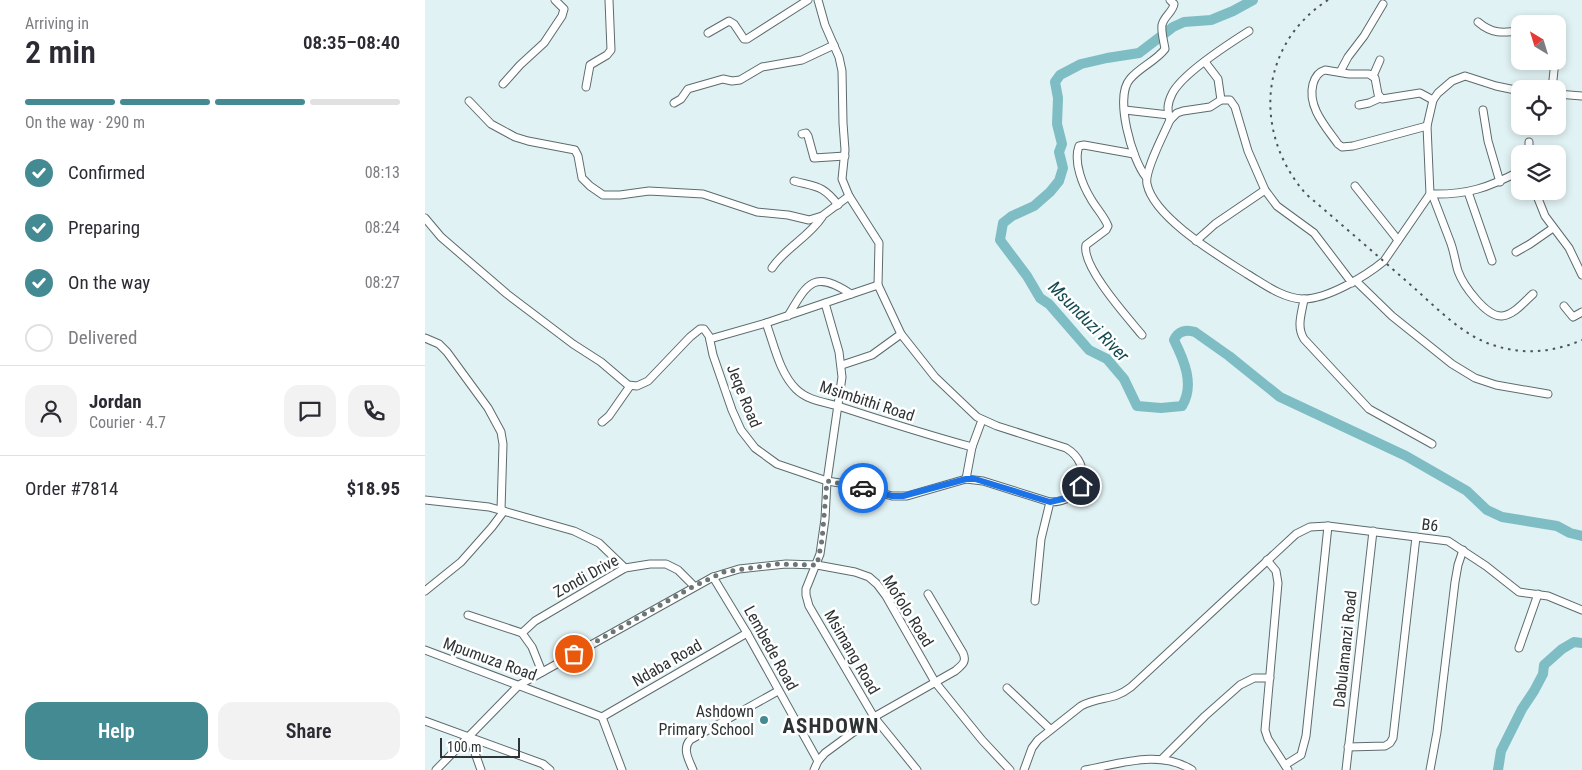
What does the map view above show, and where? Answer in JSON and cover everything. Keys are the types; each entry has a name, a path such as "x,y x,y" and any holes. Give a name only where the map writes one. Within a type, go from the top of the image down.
{"street":[{"path":"503,84 544,43 560,19 564,9 555,0"},
{"path":"586,87 590,65 607,56 611,50 609,0"},
{"path":"708,33 730,21 747,40 808,0"},
{"path":"818,0 823,18 839,57 842,71 845,156 842,179 849,196 879,243 878,285 901,334 938,380 966,408 982,420 1021,435 1054,443 1071,451 1080,465 1082,474 1081,486 1074,494 1067,498 1050,502 983,481 966,479 972,447 982,420"},
{"path":"1171,0 1174,8 1164,20 1162,26 1165,49 1129,80 1125,91 1127,133 1139,167 1146,177 1149,190 1159,206 1196,241 1224,260 1281,293 1304,299 1316,298 1354,282 1384,261 1431,194"},
{"path":"1340,72 1383,4"},
{"path":"1478,22 1485,28 1495,32 1511,31"},
{"path":"1146,177 1170,118 1169,102 1176,88 1205,62 1249,31"},
{"path":"674,103 681,99 687,88 723,79 740,80 762,68 802,60 834,45"},
{"path":"1373,76 1380,60"},
{"path":"1205,62 1218,79 1221,100"},
{"path":"1373,76 1322,71 1315,79 1312,91 1313,104 1338,144 1342,147 1353,146 1427,126"},
{"path":"1373,76 1376,80 1377,92 1380,98"},
{"path":"1511,89 1465,76 1444,87 1433,100 1427,126 1431,194 1451,243 1459,272 1468,289 1479,301 1495,314 1503,316 1512,312 1533,294"},
{"path":"1359,105 1380,98 1391,99 1420,93 1433,100"},
{"path":"1566,95 1582,96"},
{"path":"1125,110 1170,118 1183,111 1215,106 1221,100 1230,100 1235,106 1248,150 1265,190 1277,206 1314,233 1354,282 1407,329 1453,364 1475,378 1497,386 1548,394"},
{"path":"469,101 491,124 515,137 575,150 582,178 603,195 649,191 690,193 710,196 762,213 788,215 809,220 822,216 849,196"},
{"path":"1483,110 1488,141 1500,182"},
{"path":"802,134 806,133 808,136 813,155 816,159 845,156"},
{"path":"1134,154 1082,145 1078,148 1077,156 1079,171 1089,195 1108,226 1106,230 1086,245 1085,251 1089,263 1113,299 1142,335"},
{"path":"1431,194 1468,192 1488,187 1511,176"},
{"path":"794,181 828,192 838,205"},
{"path":"1355,186 1398,240"},
{"path":"1196,241 1215,224 1265,190"},
{"path":"1468,192 1493,261"},
{"path":"1539,200 1553,228 1569,248 1582,275"},
{"path":"772,268 822,216"},
{"path":"425,218 434,229 507,294 630,386 639,386 651,379 690,337 700,329 705,330 710,339 788,316 878,285"},
{"path":"1516,252 1553,228"},
{"path":"425,230 434,229"},
{"path":"788,316 805,289 816,282 833,283 851,294"},
{"path":"1304,299 1299,327 1304,339 1369,410 1432,444"},
{"name":"Msimang Road","path":"825,303 839,352 842,377 827,481 821,549 817,565 808,583 806,595 838,658 874,717 917,770"},
{"path":"1565,306 1573,317 1582,312"},
{"name":"Msimbithi Road","path":"766,323 780,362 795,388 812,399 873,419 972,447"},
{"path":"841,365 872,354 901,334"},
{"path":"425,338 439,344 447,352 488,408 499,428 503,444 502,511 486,534 461,562 425,590"},
{"name":"Jeqe Road","path":"710,339 713,355 741,430 760,453 777,464 827,481 898,496 907,496 966,479"},
{"path":"602,422 609,416 630,386"},
{"path":"425,500 465,503 502,511 590,537 604,547 625,568"},
{"path":"1035,601 1041,539 1050,502"},
{"path":"1267,560 1276,571 1278,583 1265,730 1268,739 1287,768 1301,754 1306,736 1328,526"},
{"name":"B6","path":"1023,770 1035,743 1050,729 1081,706 1118,696 1131,687 1289,540 1310,527 1328,526 1448,541 1487,566 1515,590 1548,596 1582,610"},
{"name":"Dabulamanzi Road","path":"1346,770 1373,531"},
{"path":"1349,747 1385,746 1392,741 1416,537"},
{"path":"1430,770 1437,732 1455,582 1463,550"},
{"name":"Zondi Drive","path":"521,633 535,621 625,568 650,564 666,564 679,570 694,586"},
{"name":"Mofolo Road","path":"436,770 519,685 713,576 730,570 777,564 817,565 855,572 873,579 886,596 935,682 1010,770"},
{"name":"Lembede Road","path":"713,576 818,760"},
{"path":"814,770 818,760 874,717 961,666 965,658 928,594"},
{"path":"1519,648 1538,594"},
{"path":"468,615 521,633 531,647 542,672"},
{"name":"Ndaba Road","path":"601,716 747,633"},
{"name":"Mpumuza Road","path":"425,650 601,716"},
{"path":"1162,759 1205,716 1240,685 1254,678 1270,678"},
{"path":"1007,688 1050,729"},
{"path":"693,770 686,752 686,747 690,740 778,691"},
{"path":"601,716 622,770"},
{"path":"425,720 543,764 550,770"},
{"path":"469,736 481,770"},
{"path":"1085,770 1162,759 1192,770"}],"waterway":[{"name":"Msunduzi River","path":"1253,0 1211,20 1184,22 1173,27 1139,53 1081,64 1060,75 1055,82 1058,98 1057,124 1062,144 1059,152 1063,168 1059,181 1034,206 1012,216 1003,223 1000,240 1027,276 1040,298 1049,304 1089,350 1107,359 1124,379 1137,406 1161,408 1182,406 1188,390 1188,381 1184,364 1174,340 1183,332 1195,332 1229,356 1280,397 1406,456 1467,491 1487,510 1502,517 1557,526 1570,533 1582,536"},
{"name":"Msunduzi River","path":"1498,770 1501,751 1522,709 1543,674 1544,665 1562,649 1574,642 1582,643"}],"railway":[{"path":"1328,0 1305,19 1288,41 1276,65 1271,91 1271,118 1277,145 1289,170 1306,194 1442,313 1462,329 1484,342 1518,351 1539,351 1550,350 1582,340"}],"way so far":[{"path":"574,654 713,576 730,570 777,564 817,565 825,519 827,481 863,488"}],"place":[{"name":"Ashdown Primary School","path":"764,720"}],"district":[{"name":"ASHDOWN","path":"831,726"}],"route":[{"path":"863,488 892,496 903,496 966,479 975,479 1054,502 1074,494 1081,486"}]}
